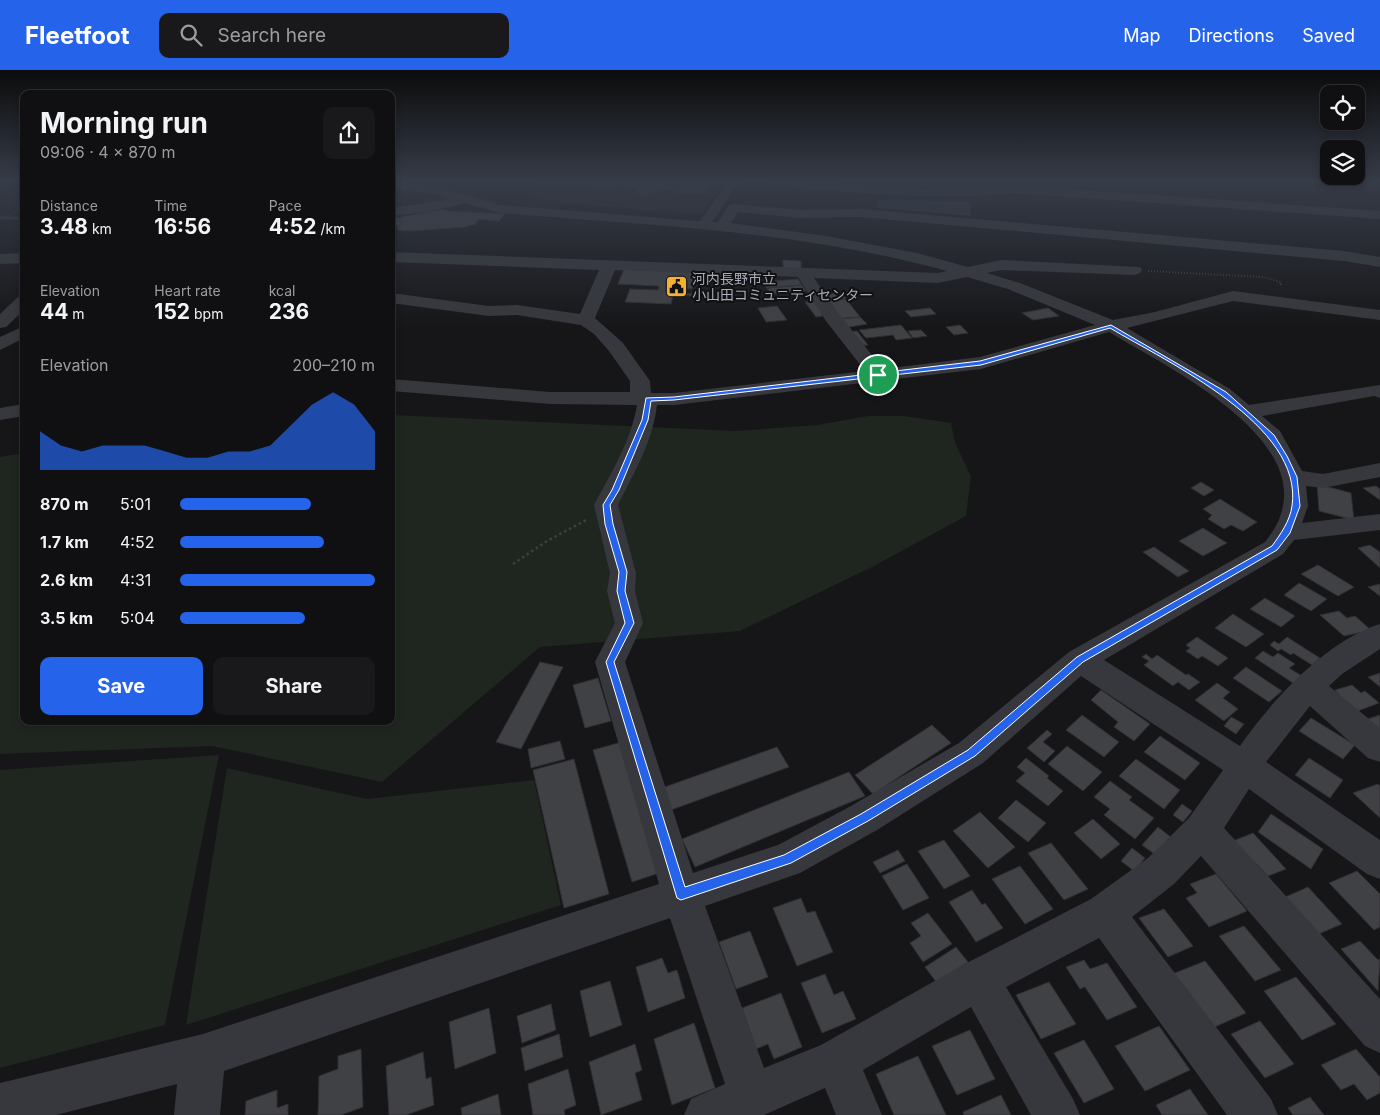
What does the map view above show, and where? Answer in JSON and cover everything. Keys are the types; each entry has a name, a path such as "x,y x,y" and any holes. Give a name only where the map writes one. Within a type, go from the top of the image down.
{"street":[{"path":"0,1106 204,1056 681,894 787,860 864,818 971,753 1080,660 1257,559 1274,548 1286,533 1296,506 1294,477 1272,436 1224,393 1111,326 1052,300 964,271 917,258 826,240 752,231"},
{"path":"1056,231 1116,238 1328,254 1380,262"},
{"path":"395,257 938,278 953,276 964,271 1001,265 1134,270"},
{"path":"0,259 20,258"},
{"path":"586,320 609,266"},
{"path":"803,273 832,317 878,375"},
{"path":"395,385 550,398 674,399 981,363 1111,326 1157,317 1217,299 1244,295 1380,315"},
{"path":"395,299 480,310 517,310 586,320 600,330 616,347 640,382 644,399 645,420 615,490 606,505 609,524 623,572 621,591 629,623 610,662 681,894 752,1097"},
{"path":"0,323 20,305"},
{"path":"1,342 20,333"},
{"path":"1247,412 1376,390 1380,392"},
{"path":"0,414 20,411"},
{"path":"1294,477 1323,481 1380,470"},
{"path":"1286,533 1380,522"},
{"path":"708,1115 836,1061 978,980 1105,913 1161,871 1202,830 1246,767 1260,742 1308,686 1331,666 1378,638"},
{"path":"1080,660 1246,767 1380,861"},
{"path":"1308,686 1380,748"},
{"path":"1202,830 1380,1031"},
{"path":"1105,913 1255,1115"},
{"path":"978,980 1057,1115"},
{"path":"197,1115 204,1056"},
{"path":"836,1061 859,1115"}],"path":[{"path":"1134,270 1263,277 1280,282 1281,284 1248,292 1244,295"},
{"path":"513,564 547,540 581,524 606,505"}],"shaded area":[{"path":"395,415 736,431 817,425 868,416 904,416 951,423 955,443 971,476 966,516 874,566 740,631 540,647 382,782 212,746 0,754 0,457 20,454 20,725 395,725"},
{"path":"219,755 165,1025 0,1068 0,770"},
{"path":"227,768 367,799 534,780 561,905 186,1025"}],"building":[{"path":"783,260 801,261 801,270 783,269"},
{"name":"河内長野市立 小山田コミュニティセンター","path":"624,269 696,272 695,274 701,275 700,281 694,281 692,289 677,288 676,293 694,294 693,296 673,295 671,304 625,302 630,289 658,290 659,286 618,284"},
{"path":"798,279 802,285 767,288 763,282"},
{"path":"802,285 806,291 771,294 767,288"},
{"path":"842,293 846,299 825,301 821,295"},
{"path":"846,299 860,317 836,319 822,301"},
{"path":"817,301 828,315 816,317 805,302"},
{"path":"777,306 787,320 766,322 758,308"},
{"path":"930,308 936,314 911,317 905,311"},
{"path":"1048,308 1059,316 1033,320 1022,313"},
{"path":"860,317 867,324 843,328 839,319"},
{"path":"901,325 912,338 896,340 893,335 866,338 859,330"},
{"path":"960,325 968,333 954,335 946,327"},
{"path":"921,330 927,336 913,338 908,331"},
{"path":"857,331 868,345 857,346 846,332"},
{"path":"1201,482 1214,490 1204,496 1191,488"},
{"path":"1317,484 1351,493 1354,520 1319,511"},
{"path":"1376,486 1380,489 1380,500 1363,488"},
{"path":"1220,499 1257,522 1243,531 1231,525 1224,529 1208,519 1212,515 1203,509"},
{"path":"1203,528 1227,543 1203,556 1179,541"},
{"path":"1370,545 1380,552 1380,568 1358,548"},
{"path":"1154,547 1189,571 1178,577 1143,552"},
{"path":"1318,565 1354,587 1338,596 1301,574"},
{"path":"1299,583 1327,599 1311,611 1284,595"},
{"path":"1380,584 1380,596 1368,587"},
{"path":"1265,598 1295,616 1281,627 1250,609"},
{"path":"1339,611 1347,618 1355,616 1371,630 1344,636 1320,615"},
{"path":"1233,614 1264,634 1246,647 1215,628"},
{"path":"1197,637 1228,658 1218,666 1202,656 1198,659 1186,651 1190,648 1186,645"},
{"path":"1287,637 1320,658 1312,665 1293,653 1291,655 1281,649 1278,651 1270,645 1274,641 1279,644"},
{"path":"1263,651 1273,657 1278,653 1295,664 1289,668 1302,676 1293,683 1255,658"},
{"path":"1146,654 1152,659 1157,655 1186,675 1188,674 1200,682 1189,690 1178,682 1173,686 1144,665 1149,661 1142,657"},
{"path":"540,662 563,667 521,749 496,742"},
{"path":"1246,667 1282,691 1269,702 1233,678"},
{"path":"1380,673 1380,687 1368,677"},
{"path":"598,678 611,721 585,728 573,685"},
{"path":"1217,683 1230,692 1223,698 1238,709 1224,721 1195,700"},
{"path":"1352,685 1361,693 1365,691 1379,703 1355,712 1335,690"},
{"path":"1101,690 1150,724 1134,741 1114,727 1118,722 1091,700"},
{"path":"1082,715 1119,742 1104,757 1066,730"},
{"path":"1380,715 1380,734 1364,720"},
{"path":"1231,717 1244,724 1236,734 1224,726"},
{"path":"1311,718 1355,745 1343,759 1299,731"},
{"path":"932,725 951,743 873,794 855,775"},
{"path":"1047,730 1052,734 1043,742 1055,751 1044,762 1027,748"},
{"path":"1160,736 1200,763 1185,780 1144,752"},
{"path":"560,741 565,759 531,768 528,749"},
{"path":"622,742 665,871 632,882 593,750"},
{"path":"1067,746 1102,772 1083,791 1048,764"},
{"path":"777,747 789,767 671,810 662,788"},
{"path":"1026,758 1049,776 1047,778 1063,791 1048,806 1016,781 1025,773 1017,767"},
{"path":"1309,758 1343,780 1330,798 1295,775"},
{"path":"574,759 609,894 564,908 533,770"},
{"path":"1136,759 1180,790 1164,809 1119,776"},
{"path":"849,772 865,796 695,867 682,839"},
{"path":"1110,781 1132,797 1129,800 1154,818 1135,839 1104,815 1110,809 1094,797"},
{"path":"1378,784 1380,786 1380,818 1353,793"},
{"path":"1016,800 1046,823 1028,842 998,818"},
{"path":"1182,804 1192,811 1183,822 1173,815"},
{"path":"980,812 1015,847 988,868 953,831"},
{"path":"1271,814 1323,849 1311,869 1258,832"},
{"path":"1093,819 1120,844 1101,859 1074,833"},
{"path":"1158,827 1172,838 1157,856 1142,845"},
{"path":"1253,833 1286,869 1268,876 1257,864 1250,867 1228,843"},
{"path":"944,840 970,876 944,889 918,851"},
{"path":"1051,843 1088,889 1064,900 1028,853"},
{"path":"1132,848 1145,858 1134,871 1121,861"},
{"path":"898,850 905,861 880,873 873,862"},
{"path":"907,864 929,898 903,910 882,876"},
{"path":"1020,866 1053,909 1025,924 992,879"},
{"path":"1357,871 1380,894 1380,927 1374,930 1329,883"},
{"path":"1216,874 1247,911 1209,927 1186,898 1197,893 1190,884"},
{"path":"1308,887 1342,924 1316,935 1283,898"},
{"path":"972,890 982,905 985,903 1003,928 976,942 949,902"},
{"path":"801,898 807,913 815,911 833,952 797,966 773,908"},
{"path":"1164,909 1193,946 1168,957 1139,918"},
{"path":"928,913 952,944 923,962 910,943 921,936 911,923"},
{"path":"1244,926 1281,970 1255,981 1219,936"},
{"path":"750,931 768,977 736,989 719,942"},
{"path":"1360,941 1378,960 1380,959 1378,991 1341,949"},
{"path":"956,947 968,962 937,983 925,967"},
{"path":"662,958 668,973 677,970 685,998 648,1012 636,967"},
{"path":"1084,960 1090,969 1107,963 1137,1007 1107,1020 1085,987 1080,989 1066,967"},
{"path":"1205,961 1246,1013 1210,1029 1170,975"},
{"path":"825,974 834,995 843,991 856,1019 822,1033 801,983"},
{"path":"1296,977 1336,1024 1302,1040 1264,991"},
{"path":"610,981 622,1025 590,1037 580,991"},
{"path":"1049,982 1076,1024 1041,1039 1016,995"},
{"path":"781,993 802,1047 774,1059 768,1044 756,1049 742,1008"},
{"path":"551,1004 556,1030 522,1043 517,1016"},
{"path":"489,1008 496,1053 455,1069 449,1022"},
{"path":"1260,1021 1294,1064 1265,1078 1231,1034"},
{"path":"694,1023 715,1088 672,1105 654,1039"},
{"path":"1159,1026 1190,1070 1145,1091 1115,1046"},
{"path":"970,1030 995,1079 957,1095 932,1046"},
{"path":"559,1034 563,1057 525,1071 521,1048"},
{"path":"1084,1040 1114,1089 1084,1103 1054,1053"},
{"path":"635,1044 642,1070 635,1073 642,1100 601,1115 589,1062"},
{"path":"361,1049 363,1107 341,1115 318,1115 319,1076 338,1069 338,1056"},
{"path":"1356,1049 1380,1077 1380,1093 1367,1100 1354,1084 1341,1090 1321,1065"},
{"path":"423,1052 426,1079 431,1077 434,1105 406,1115 389,1115 386,1066"},
{"path":"918,1056 946,1115 894,1115 876,1074"},
{"path":"568,1069 576,1105 564,1110 565,1115 533,1115 528,1084"},
{"path":"1190,1089 1208,1115 1162,1115 1156,1105"},
{"path":"277,1090 277,1108 288,1104 288,1115 245,1115 246,1101"},
{"path":"498,1094 501,1115 462,1115 461,1108"},
{"path":"1001,1095 1011,1115 964,1115 963,1112"},
{"path":"1310,1097 1324,1115 1293,1115 1288,1108"}],"place":[{"name":"河内長野市立 小山田コミュニティセンター","path":"676,287"}],"route":[{"path":"1111,326 1224,393 1272,436 1294,477 1296,506 1286,533 1274,548 1222,580 1080,660 971,753 864,818 787,860 681,894 610,662 629,623 621,591 623,572 609,524 606,505 615,490 645,420 648,399 674,399 878,375 981,363 1111,326"}]}
